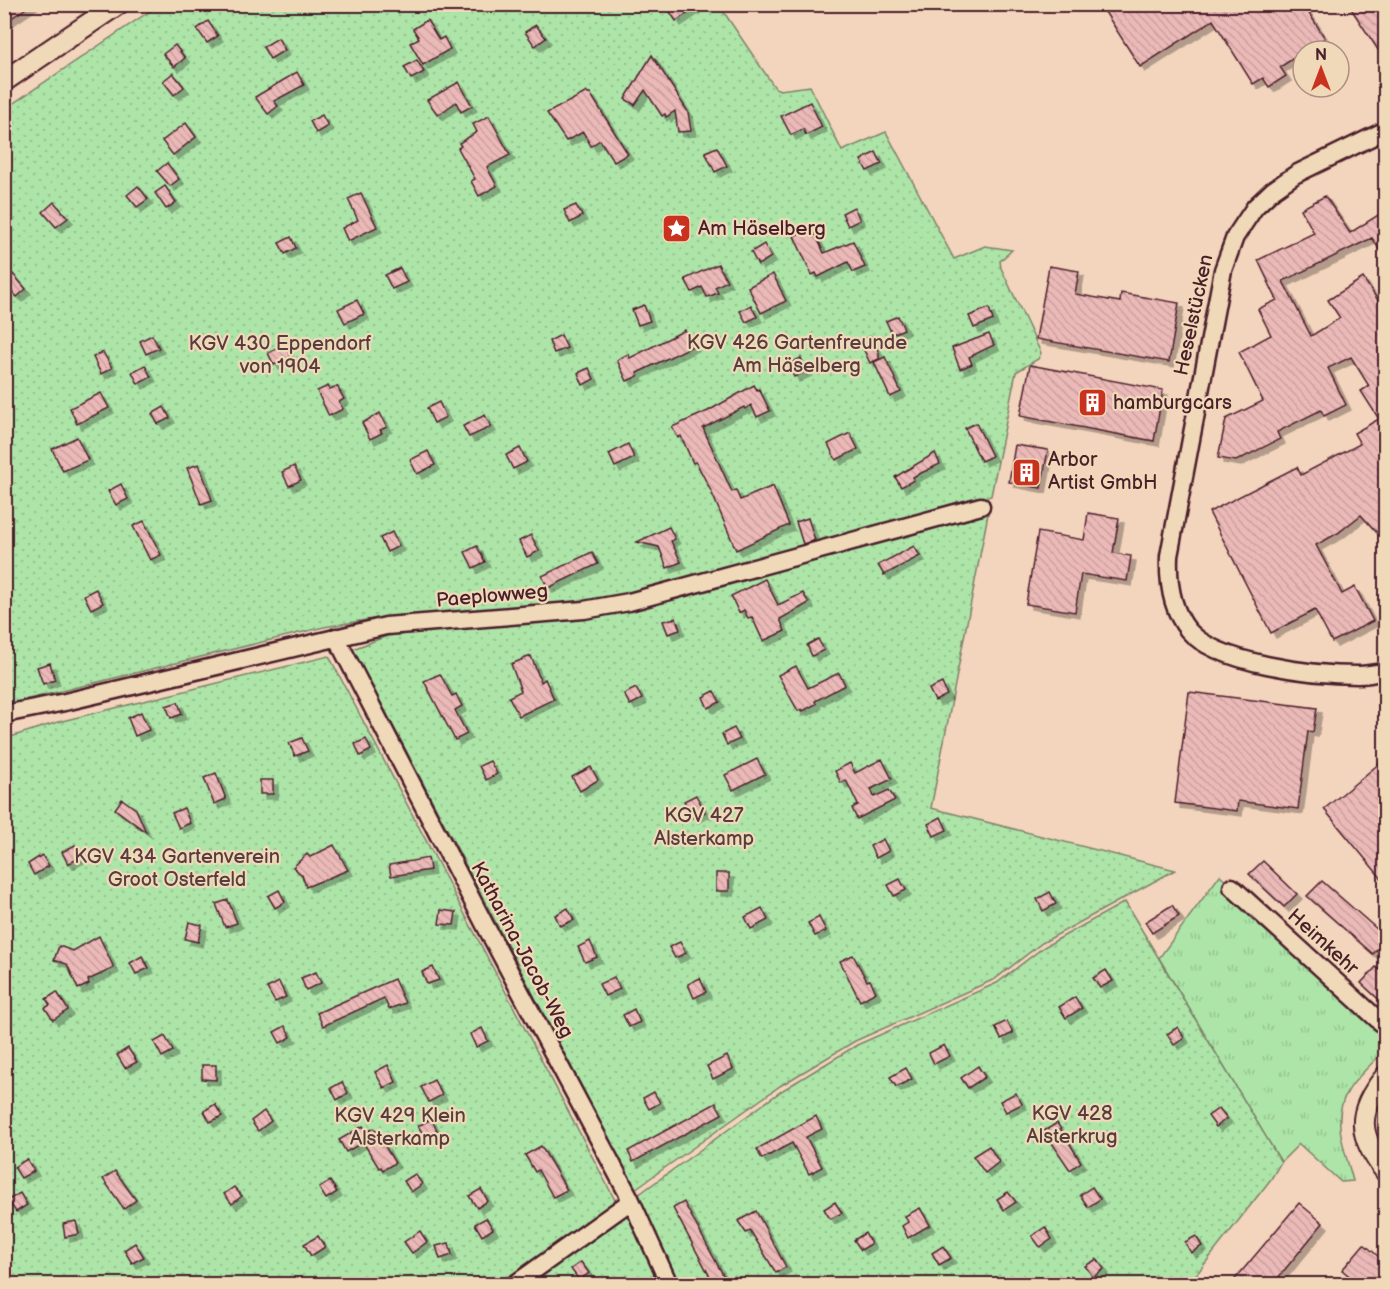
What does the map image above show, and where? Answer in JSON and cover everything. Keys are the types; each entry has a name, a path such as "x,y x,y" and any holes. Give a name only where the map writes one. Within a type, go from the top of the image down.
{"street":[{"path":"4,81 118,4"},
{"name":"Heselstücken","path":"1386,130 1296,174 1273,190 1255,207 1235,237 1223,270 1208,342 1168,556 1168,574 1177,613 1187,629 1202,643 1226,654 1301,670 1360,675 1386,671"},
{"name":"Paeplowweg","path":"6,713 65,702 386,626 584,610 629,602 981,507"},
{"name":"Katharina-Jacob-Weg","path":"336,637 480,917 631,1201 669,1284"},
{"name":"Heimkehr","path":"1232,887 1386,1027"},
{"path":"1386,1076 1369,1099 1364,1113 1364,1132 1370,1151 1386,1172"},
{"path":"515,1284 631,1201"}],"green space":[{"name":"KGV 430 Eppendorf von 1904","path":"159,5 719,5 775,88 780,90 810,86 842,151 886,132 954,259 985,246 1012,250 1000,261 1001,268 1041,353 1038,359 1016,372 991,496 851,532 633,595 582,604 384,617 324,627 12,703 5,700 5,109"},
{"name":"KGV 427 Alsterkamp","path":"988,514 931,808 1175,870 1042,943 995,979 855,1041 780,1086 635,1189 353,649 387,636 586,617 632,609"},
{"path":"329,656 616,1202 503,1284 5,1284 4,739 58,722"},
{"path":"1220,875 1385,1027 1385,1050 1352,1085 1343,1101 1340,1113 1341,1136 1353,1181 1341,1182 1299,1144 1281,1162 1159,958"},
{"name":"KGV 428 Alsterkrug","path":"1125,902 1281,1162 1271,1179 1192,1280 1194,1284 515,1284 783,1090 857,1045 997,983 1044,947"}],"building":[{"path":"4,4 32,4 4,23"},
{"path":"676,4 701,4 676,21 668,9"},
{"path":"1100,4 1303,4 1325,38 1291,39 1291,60 1280,67 1286,76 1269,87 1263,78 1253,84 1213,20 1140,67"},
{"path":"1348,4 1386,4 1386,62"},
{"path":"427,20 439,40 444,37 450,49 423,65 410,43 419,38 413,29"},
{"path":"208,21 218,36 207,43 197,29"},
{"path":"536,25 546,38 535,46 525,32"},
{"path":"278,38 285,50 270,59 263,47"},
{"path":"175,45 185,58 174,67 163,54"},
{"path":"652,55 688,112 691,131 678,132 675,111 666,117 665,114 662,116 645,90 635,105 625,99"},
{"path":"417,60 424,72 411,79 404,67"},
{"path":"297,72 304,85 274,101 278,106 268,114 255,97"},
{"path":"173,73 184,87 174,95 163,81"},
{"path":"459,82 472,106 461,112 456,102 438,115 427,100"},
{"path":"587,92 590,93 628,154 614,162 600,140 591,146 583,132 566,141 547,113"},
{"path":"810,102 822,127 806,135 803,129 791,135 781,116"},
{"path":"322,115 328,126 316,133 310,121"},
{"path":"489,116 510,155 487,167 497,186 479,196 471,181 475,179 458,148 461,146 459,143 477,132 473,124"},
{"path":"186,123 196,137 173,155 162,141"},
{"path":"717,147 727,166 715,172 705,152"},
{"path":"876,152 882,164 867,171 861,160"},
{"path":"167,163 179,179 170,186 157,171"},
{"path":"138,186 148,199 137,207 127,195"},
{"path":"165,186 176,202 166,209 155,193"},
{"path":"361,193 377,227 348,241 342,228 358,220 348,199"},
{"path":"1325,196 1350,233 1386,210 1386,260 1372,238 1283,281 1311,336 1340,318 1328,300 1363,278 1386,312 1386,543 1361,515 1338,533 1316,545 1342,594 1355,587 1373,621 1332,642 1315,610 1271,633 1209,512 1297,467 1301,475 1360,444 1354,433 1379,419 1361,391 1369,386 1351,357 1328,368 1346,405 1324,416 1321,410 1277,432 1280,439 1236,461 1218,458 1226,419 1263,401 1239,352 1271,335 1258,309 1277,300 1258,260 1314,233 1301,209"},
{"path":"54,202 68,218 56,227 43,212"},
{"path":"576,205 582,216 570,223 564,210"},
{"path":"854,207 860,220 848,226 842,213"},
{"path":"812,227 824,253 853,241 865,267 853,272 848,262 818,277 816,273 812,275 794,236"},
{"path":"291,237 296,248 285,254 279,243"},
{"path":"764,244 771,257 758,265 751,252"},
{"path":"718,264 727,281 715,287 718,293 707,297 702,287 692,292 685,279"},
{"path":"1049,266 1079,271 1075,294 1120,302 1121,293 1179,303 1169,362 1036,339"},
{"path":"400,268 407,282 392,289 385,275"},
{"path":"13,274 26,289 17,297 4,283"},
{"path":"773,274 786,301 761,313 748,287"},
{"path":"357,300 364,314 345,323 338,309"},
{"path":"644,305 650,321 638,325 632,310"},
{"path":"751,305 757,317 746,322 740,311"},
{"path":"989,308 993,320 974,328 969,316"},
{"path":"898,316 904,329 892,334 886,321"},
{"path":"685,330 693,346 637,373 638,376 627,381 617,360 628,354 630,358"},
{"path":"989,334 994,345 969,357 972,364 960,369 952,348"},
{"path":"152,335 159,348 146,354 140,341"},
{"path":"561,335 567,348 554,353 549,341"},
{"path":"871,336 879,353 879,359 870,363 862,341"},
{"path":"285,345 291,357 274,365 268,353"},
{"path":"103,352 112,368 101,374 93,357"},
{"path":"885,357 901,392 890,397 874,362"},
{"path":"801,358 807,371 794,377 788,364"},
{"path":"145,365 151,377 138,384 132,372"},
{"name":"hamburgcars","path":"1030,365 1163,390 1154,441 1020,416"},
{"path":"589,368 594,379 583,385 578,373"},
{"path":"754,385 757,390 759,389 770,411 757,417 751,405 703,428 732,492 736,490 740,500 773,486 789,525 736,550 696,462 693,463 681,436 678,438 672,427 708,411"},
{"path":"328,386 330,389 337,386 344,399 339,402 343,409 329,416 317,391"},
{"path":"101,393 109,408 77,424 70,408"},
{"path":"439,402 446,417 434,423 427,408"},
{"path":"164,407 170,418 158,424 152,414"},
{"path":"380,413 387,427 380,430 382,433 370,439 362,423"},
{"path":"485,415 491,427 469,437 463,426"},
{"path":"976,423 992,456 981,461 965,428"},
{"path":"850,433 858,449 836,460 828,444"},
{"path":"77,437 88,460 63,471 52,449"},
{"path":"628,444 634,458 615,467 609,454"},
{"name":"Arbor Artist GmbH","path":"1015,445 1048,450 1041,488 1009,482"},
{"path":"520,448 527,462 513,469 506,455"},
{"path":"428,451 435,465 417,474 410,460"},
{"path":"935,453 940,464 913,477 914,480 901,487 895,477"},
{"path":"199,464 212,500 201,504 187,468"},
{"path":"294,466 301,480 289,486 282,472"},
{"path":"121,484 128,499 116,505 108,491"},
{"path":"1088,513 1119,518 1113,553 1131,556 1127,581 1081,574 1075,612 1026,604 1038,532 1084,540"},
{"path":"808,518 815,540 803,544 796,522"},
{"path":"144,521 161,555 150,560 133,526"},
{"path":"669,527 675,539 671,541 681,562 667,568 659,547 637,542"},
{"path":"392,532 399,546 387,552 380,538"},
{"path":"531,535 539,551 527,557 519,541"},
{"path":"477,546 485,562 473,568 465,552"},
{"path":"914,546 920,556 884,575 878,565"},
{"path":"592,552 598,564 548,588 542,576"},
{"path":"765,579 778,605 803,593 809,603 780,619 785,631 763,641 752,617 748,618 744,610 739,613 731,596"},
{"path":"96,589 103,603 91,609 84,595"},
{"path":"676,618 680,630 668,634 663,621"},
{"path":"818,639 824,650 812,656 807,645"},
{"path":"531,656 541,682 545,679 554,699 519,716 509,697 521,691 511,664"},
{"path":"50,663 55,680 43,684 37,667"},
{"path":"796,666 808,688 839,673 845,685 815,701 816,704 803,711 802,709 798,711 778,675"},
{"path":"440,674 452,696 456,694 462,706 455,710 467,734 455,740 424,681"},
{"path":"942,683 947,695 935,701 929,689"},
{"path":"636,688 642,699 630,705 624,694"},
{"path":"714,691 720,702 708,708 703,697"},
{"path":"1189,692 1317,708 1313,732 1308,731 1298,809 1238,801 1237,811 1175,803"},
{"path":"178,702 182,714 171,718 166,706"},
{"path":"141,712 149,730 135,736 128,718"},
{"path":"734,728 740,739 727,745 722,734"},
{"path":"302,738 308,751 295,756 289,743"},
{"path":"366,739 371,750 360,756 355,744"},
{"path":"1386,758 1386,884 1324,809"},
{"path":"757,759 765,774 733,790 725,775"},
{"path":"882,759 892,779 871,789 874,797 889,790 895,800 857,819 852,808 858,805 846,780 841,783 835,771 850,763 855,773"},
{"path":"490,761 497,774 486,780 479,766"},
{"path":"591,767 598,780 580,791 572,777"},
{"path":"216,773 226,799 214,804 204,778"},
{"path":"260,780 273,780 273,794 260,794"},
{"path":"696,795 705,812 693,818 684,801"},
{"path":"122,799 136,809 146,832 115,809"},
{"path":"184,808 190,823 179,828 172,813"},
{"path":"941,817 947,830 934,836 928,824"},
{"path":"883,839 889,851 876,858 870,846"},
{"path":"75,845 81,857 68,864 62,852"},
{"path":"334,845 348,870 306,887 302,875 293,867 307,854 310,857"},
{"path":"42,855 49,866 34,875 28,864"},
{"path":"428,858 430,870 391,876 389,865"},
{"path":"1263,861 1297,894 1284,907 1249,874"},
{"path":"716,873 729,873 729,891 716,891"},
{"path":"900,879 906,890 894,896 888,885"},
{"path":"1322,881 1386,937 1386,940 1373,954 1307,896"},
{"path":"279,890 285,902 275,908 268,896"},
{"path":"1050,892 1056,904 1043,911 1037,899"},
{"path":"228,900 237,923 225,927 216,904"},
{"path":"1172,905 1179,916 1152,933 1145,922"},
{"path":"568,908 574,920 560,926 555,915"},
{"path":"762,908 768,920 751,929 745,917"},
{"path":"441,910 456,912 454,925 439,924"},
{"path":"819,917 826,931 815,936 808,923"},
{"path":"189,922 202,925 198,942 185,939"},
{"path":"99,936 114,968 88,980 89,984 78,989 67,964 54,960 59,946 73,951"},
{"path":"590,941 597,957 585,962 578,947"},
{"path":"680,942 686,953 675,958 669,947"},
{"path":"853,955 867,981 870,980 876,992 860,1001 840,961"},
{"path":"142,956 149,968 136,974 130,963"},
{"path":"433,967 439,980 427,984 422,972"},
{"path":"1376,967 1386,975 1386,1006 1361,983"},
{"path":"1106,970 1113,981 1100,988 1093,978"},
{"path":"316,972 321,983 306,990 301,978"},
{"path":"614,977 620,989 605,996 599,984"},
{"path":"700,978 706,992 694,998 688,984"},
{"path":"394,979 405,1003 389,1009 384,998 323,1026 317,1013"},
{"path":"279,982 286,997 275,1002 267,988"},
{"path":"57,992 68,1010 53,1020 45,1008 50,1005 46,999"},
{"path":"1075,997 1082,1008 1066,1018 1059,1007"},
{"path":"634,1009 640,1022 629,1027 623,1015"},
{"path":"1007,1021 1013,1033 1001,1039 995,1027"},
{"path":"285,1026 291,1037 280,1043 274,1032"},
{"path":"1178,1027 1184,1038 1174,1045 1167,1034"},
{"path":"482,1028 488,1041 476,1047 470,1034"},
{"path":"165,1036 173,1051 162,1057 154,1042"},
{"path":"944,1045 950,1056 934,1064 929,1053"},
{"path":"128,1048 137,1062 125,1068 117,1055"},
{"path":"727,1056 733,1069 713,1079 707,1066"},
{"path":"202,1065 216,1065 216,1080 202,1079"},
{"path":"388,1065 396,1082 384,1088 375,1072"},
{"path":"978,1066 985,1077 968,1088 961,1078"},
{"path":"906,1068 912,1079 896,1087 890,1077"},
{"path":"434,1080 442,1095 429,1102 421,1087"},
{"path":"342,1082 348,1093 337,1100 331,1088"},
{"path":"654,1092 660,1103 649,1109 643,1098"},
{"path":"1016,1093 1022,1104 1006,1112 1000,1101"},
{"path":"716,1103 722,1114 633,1162 628,1151"},
{"path":"215,1104 222,1116 210,1122 204,1111"},
{"path":"1219,1108 1227,1118 1216,1127 1208,1116"},
{"path":"264,1111 271,1121 258,1131 251,1121"},
{"path":"816,1116 822,1129 806,1137 822,1167 809,1174 792,1143 762,1159 757,1149"},
{"path":"431,1119 437,1130 425,1137 418,1126"},
{"path":"1057,1123 1081,1162 1070,1170 1044,1131"},
{"path":"363,1126 367,1132 374,1128 395,1163 383,1170 379,1168 363,1142 346,1152 339,1140"},
{"path":"541,1146 567,1190 553,1197 538,1170 535,1172 525,1155"},
{"path":"989,1146 999,1162 985,1173 973,1156"},
{"path":"27,1159 34,1171 21,1178 14,1167"},
{"path":"115,1171 136,1200 124,1209 103,1179"},
{"path":"415,1174 422,1184 411,1192 404,1181"},
{"path":"330,1181 337,1192 326,1199 319,1188"},
{"path":"234,1187 242,1196 232,1204 224,1194"},
{"path":"1092,1187 1100,1199 1088,1207 1080,1195"},
{"path":"481,1189 488,1201 477,1208 469,1196"},
{"path":"1008,1192 1016,1202 1004,1210 997,1199"},
{"path":"20,1193 27,1205 16,1212 8,1200"},
{"path":"684,1202 728,1284 714,1284 673,1208"},
{"path":"835,1202 842,1213 830,1219 824,1209"},
{"path":"1299,1203 1323,1223 1273,1284 1231,1284"},
{"path":"920,1208 930,1225 908,1238 902,1226 908,1222 905,1216"},
{"path":"756,1211 786,1267 776,1273 750,1230 746,1233 738,1221"},
{"path":"486,1218 493,1229 482,1236 475,1224"},
{"path":"76,1221 79,1234 65,1237 63,1224"},
{"path":"1045,1227 1052,1239 1040,1247 1032,1236"},
{"path":"420,1231 427,1242 412,1253 404,1242"},
{"path":"865,1233 871,1244 861,1250 854,1240"},
{"path":"318,1236 325,1247 311,1256 304,1244"},
{"path":"1196,1236 1202,1246 1191,1253 1185,1242"},
{"path":"135,1243 144,1257 132,1263 124,1250"},
{"path":"449,1243 452,1255 440,1259 436,1246"},
{"path":"1364,1244 1386,1263 1386,1284 1359,1284 1342,1270"},
{"path":"943,1246 951,1258 939,1265 932,1253"},
{"path":"1097,1259 1104,1269 1093,1277 1085,1266"},
{"path":"581,1262 589,1273 579,1280 571,1269"}],"place":[{"name":"Am Häselberg","path":"677,229"},
{"name":"hamburgcars","path":"1092,403"},
{"name":"Arbor Artist GmbH","path":"1027,472"}],"park label":[{"name":"KGV 426 Gartenfreunde Am Häselberg","path":"797,354"},
{"name":"KGV 434 Gartenverein Groot Osterfeld","path":"177,868"},
{"name":"KGV 429 Klein Alsterkamp","path":"400,1128"}]}
